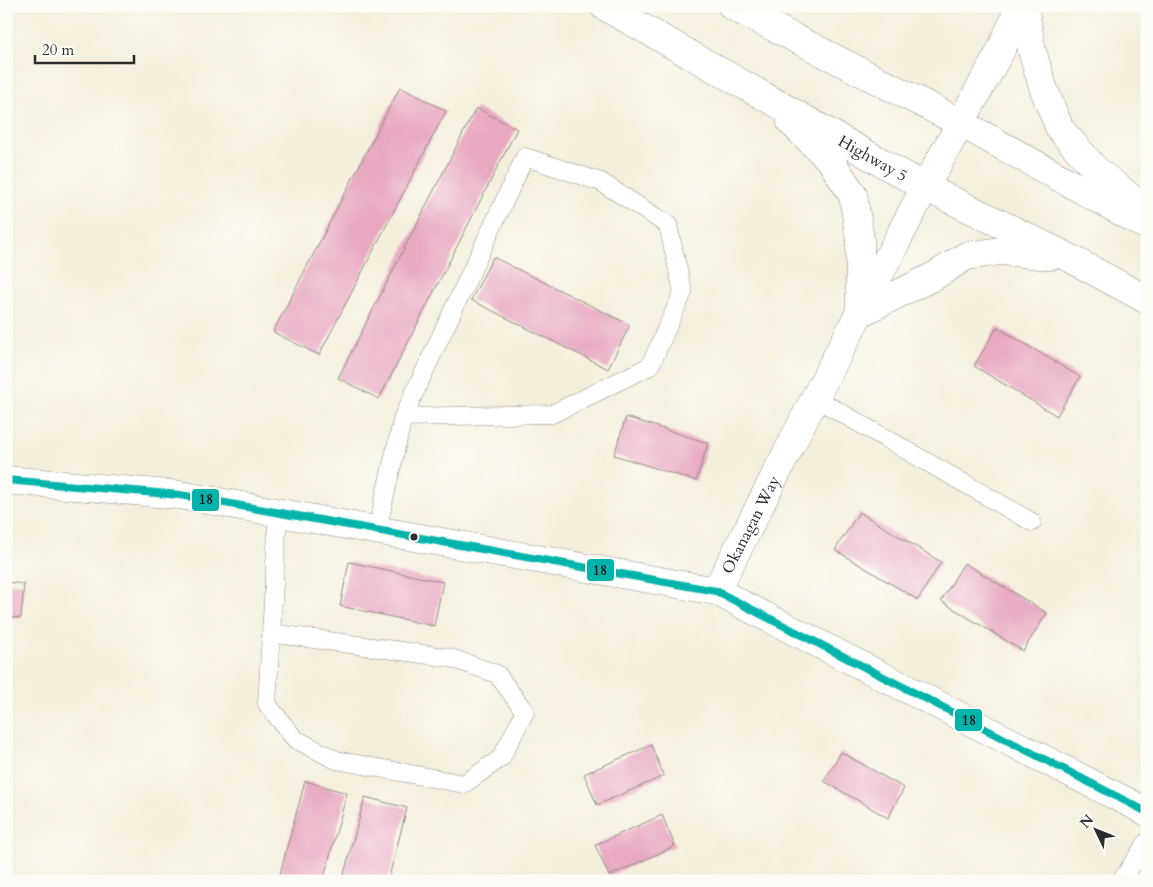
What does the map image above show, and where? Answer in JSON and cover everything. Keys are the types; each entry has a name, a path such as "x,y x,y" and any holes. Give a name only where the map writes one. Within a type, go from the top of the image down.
{"main road":[{"name":"Highway 5","path":"604,6 925,187 1068,257 1147,300"},
{"path":"732,6 961,123 1147,226"},
{"name":"Okanagan Way","path":"1016,6 1015,18 1000,52 925,187 716,591 1147,812"},
{"path":"1024,6 1032,50 1041,82 1060,129 1096,170 1147,211"},
{"path":"763,95 831,161 853,195 860,240 860,313 936,275 966,256 1001,251 1068,257"},
{"path":"6,480 180,495 716,591"}],"lane":[{"path":"377,530 404,417 525,157 601,182 668,225 683,292 650,366 552,414 404,417"},
{"path":"815,398 1032,522"},
{"path":"271,633 451,658 497,674 525,712 501,758 464,784 336,760 295,739 268,704 271,633 278,512"},
{"path":"1122,881 1147,842"}],"building":[{"path":"400,87 446,111 319,355 273,332"},
{"path":"476,108 517,129 379,399 338,378"},
{"path":"493,257 630,325 608,369 471,300"},
{"path":"997,327 1080,377 1057,416 974,366"},
{"path":"626,417 708,443 696,481 614,455"},
{"path":"859,512 941,562 918,600 835,550"},
{"path":"349,562 443,582 434,626 340,606"},
{"path":"964,563 1047,613 1023,651 941,601"},
{"path":"6,582 24,584 21,618 6,617"},
{"path":"651,745 664,776 597,805 584,774"},
{"path":"841,752 904,788 888,818 824,781"},
{"path":"305,781 347,793 323,881 278,881"},
{"path":"365,797 407,808 388,881 342,881"},
{"path":"662,815 675,846 609,876 595,845"}],"transit line":[{"name":"18","path":"6,480 180,495 716,591 1147,812"}]}
